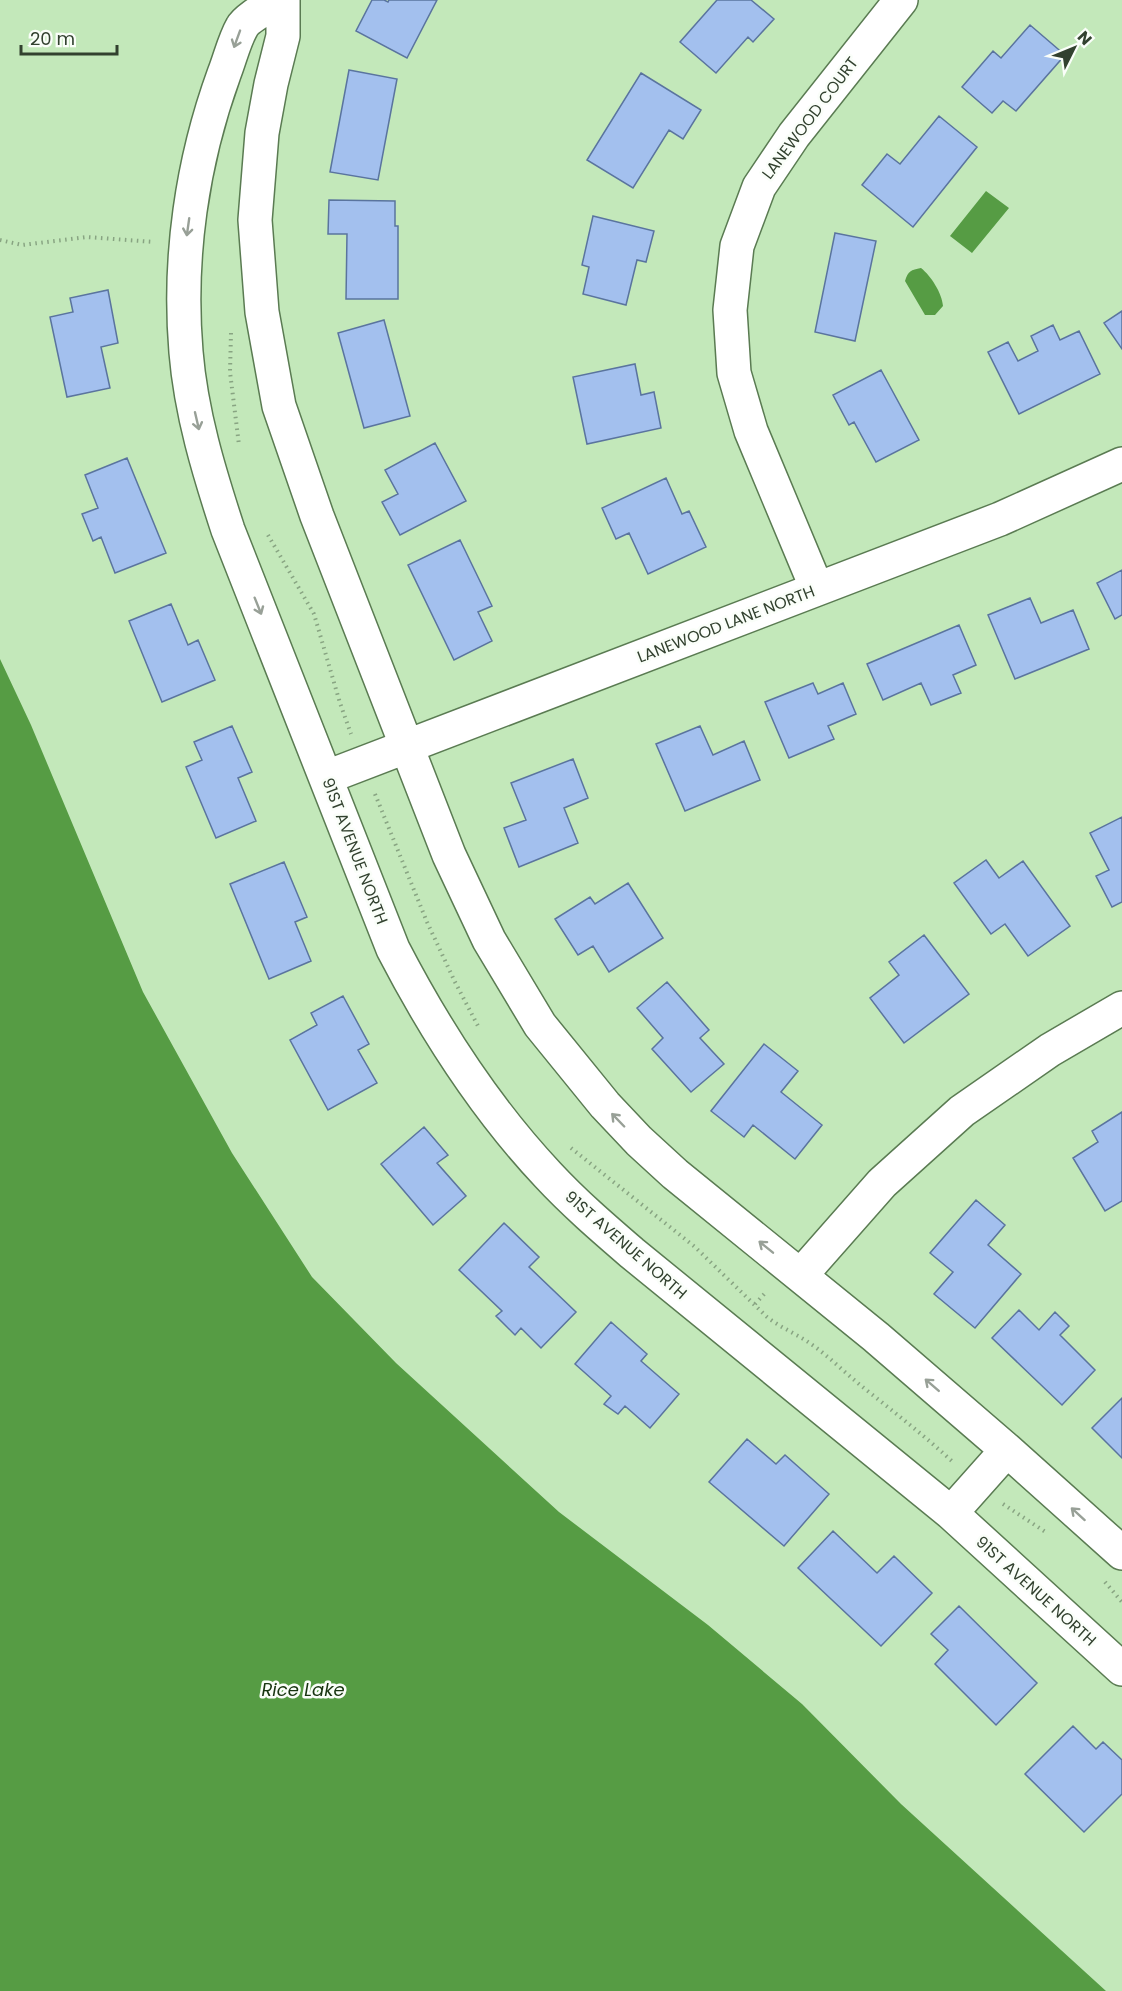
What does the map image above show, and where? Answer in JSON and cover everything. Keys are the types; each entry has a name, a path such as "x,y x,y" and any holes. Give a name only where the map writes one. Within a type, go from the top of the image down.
{"street":[{"name":"91ST AVENUE NORTH","path":"278,0 242,25 210,114 192,195 185,244 186,352 194,407 208,467 225,519 393,949 419,999 451,1051 487,1101 548,1174 588,1215 951,1513 1122,1669"},
{"path":"283,0 283,36 262,133 255,220 262,312 279,406 316,516 448,855 489,940 540,1025 605,1105 639,1141 675,1174 801,1275 1007,1450 1122,1553"},
{"name":"LANEWOOD COURT","path":"818,589 751,431 734,373 730,310 737,246 759,187 788,144 901,0"},
{"name":"LANEWOOD LANE NORTH","path":"327,777 1000,519 1122,464"},
{"path":"801,1275 882,1183 963,1112 1050,1050 1122,1008"},
{"path":"951,1513 1007,1450"}],"path":[{"path":"0,240 22,245 87,237 161,242"},
{"path":"231,327 230,372 241,453"},
{"path":"264,527 314,614 352,738"}],"water":[{"path":"986,191 1009,208 972,253 950,236"},
{"path":"921,268 929,275 941,296 943,306 935,315 925,315 905,281 910,272"},
{"name":"Rice Lake","path":"0,659 31,725 143,992 232,1153 312,1277 396,1363 559,1512 708,1625 802,1704 901,1804 1106,1991 0,1991"}],"building":[{"path":"372,0 388,2 389,0 437,0 407,58 356,31"},
{"path":"717,0 751,0 774,19 753,42 748,37 716,73 680,42"},
{"path":"1030,25 1065,55 1016,111 1003,101 992,113 962,87 993,51 1001,58"},
{"path":"349,70 397,79 378,180 330,172"},
{"path":"641,73 701,110 683,139 669,130 633,188 587,160"},
{"path":"939,116 977,147 913,227 862,185 887,154 900,164"},
{"path":"329,200 395,201 395,226 398,226 398,299 346,299 347,234 328,234"},
{"path":"593,216 654,231 646,262 637,260 626,305 583,294 589,267 582,265"},
{"path":"835,233 876,241 855,341 815,332"},
{"path":"108,290 118,343 101,347 110,388 67,397 50,317 73,312 70,298"},
{"path":"1122,311 1122,349 1104,323"},
{"path":"384,320 410,416 364,428 338,333"},
{"path":"1053,325 1060,340 1079,331 1100,374 1019,414 988,352 1008,342 1018,361 1038,351 1031,336"},
{"path":"635,364 641,395 654,392 661,428 587,444 573,377"},
{"path":"881,370 919,440 876,462 854,422 849,425 833,395"},
{"path":"435,443 466,501 400,535 382,502 398,494 385,470"},
{"path":"127,458 166,553 115,573 101,537 93,541 82,514 98,508 85,475"},
{"path":"666,478 682,514 689,511 706,547 648,574 629,533 616,539 602,508"},
{"path":"460,540 492,606 478,612 492,641 454,660 408,565"},
{"path":"1122,570 1122,615 1115,619 1097,583"},
{"path":"1030,598 1041,623 1073,610 1089,649 1015,679 988,615"},
{"path":"171,604 188,645 198,640 215,680 162,702 129,621"},
{"path":"959,625 976,665 953,675 961,693 931,705 921,683 883,700 867,664"},
{"path":"813,683 818,694 843,683 856,714 828,726 834,739 789,758 765,702"},
{"path":"232,726 252,772 238,778 256,821 216,838 186,767 202,760 194,742"},
{"path":"700,726 713,755 744,741 760,780 685,811 656,744"},
{"path":"573,759 588,798 564,808 578,843 519,867 504,828 526,820 511,783"},
{"path":"1122,817 1122,902 1112,907 1096,876 1109,870 1090,833"},
{"path":"986,860 999,878 1023,861 1070,926 1028,956 1005,924 991,934 954,883"},
{"path":"284,862 307,917 295,922 311,961 269,979 230,884"},
{"path":"628,883 663,938 609,972 593,946 578,955 555,919 590,897 595,904"},
{"path":"924,935 969,994 904,1043 870,998 899,975 889,962"},
{"path":"667,982 709,1030 700,1038 724,1064 691,1092 652,1049 663,1038 637,1008"},
{"path":"343,996 369,1044 358,1050 377,1083 328,1110 290,1040 317,1025 311,1013"},
{"path":"764,1044 798,1071 781,1092 822,1125 795,1159 753,1125 744,1137 711,1111"},
{"path":"1122,1112 1122,1201 1105,1211 1073,1158 1098,1142 1092,1131"},
{"path":"424,1127 448,1155 437,1163 466,1196 433,1225 381,1164"},
{"path":"976,1200 1005,1225 988,1245 1021,1274 975,1328 934,1294 953,1272 930,1253"},
{"path":"504,1223 539,1257 529,1267 576,1312 541,1348 521,1328 515,1335 496,1316 502,1311 459,1270"},
{"path":"1019,1310 1039,1330 1055,1312 1069,1326 1060,1335 1095,1370 1062,1405 992,1338"},
{"path":"611,1322 647,1354 641,1361 679,1394 650,1428 625,1406 618,1414 604,1404 611,1396 575,1364"},
{"path":"1122,1398 1122,1458 1092,1428"},
{"path":"747,1439 776,1464 785,1455 829,1494 784,1546 709,1482"},
{"path":"833,1531 877,1573 894,1556 932,1593 881,1646 798,1568"},
{"path":"959,1606 1037,1683 996,1725 935,1664 948,1650 931,1634"},
{"path":"1073,1726 1096,1749 1103,1742 1122,1760 1122,1794 1084,1832 1025,1774"}]}
